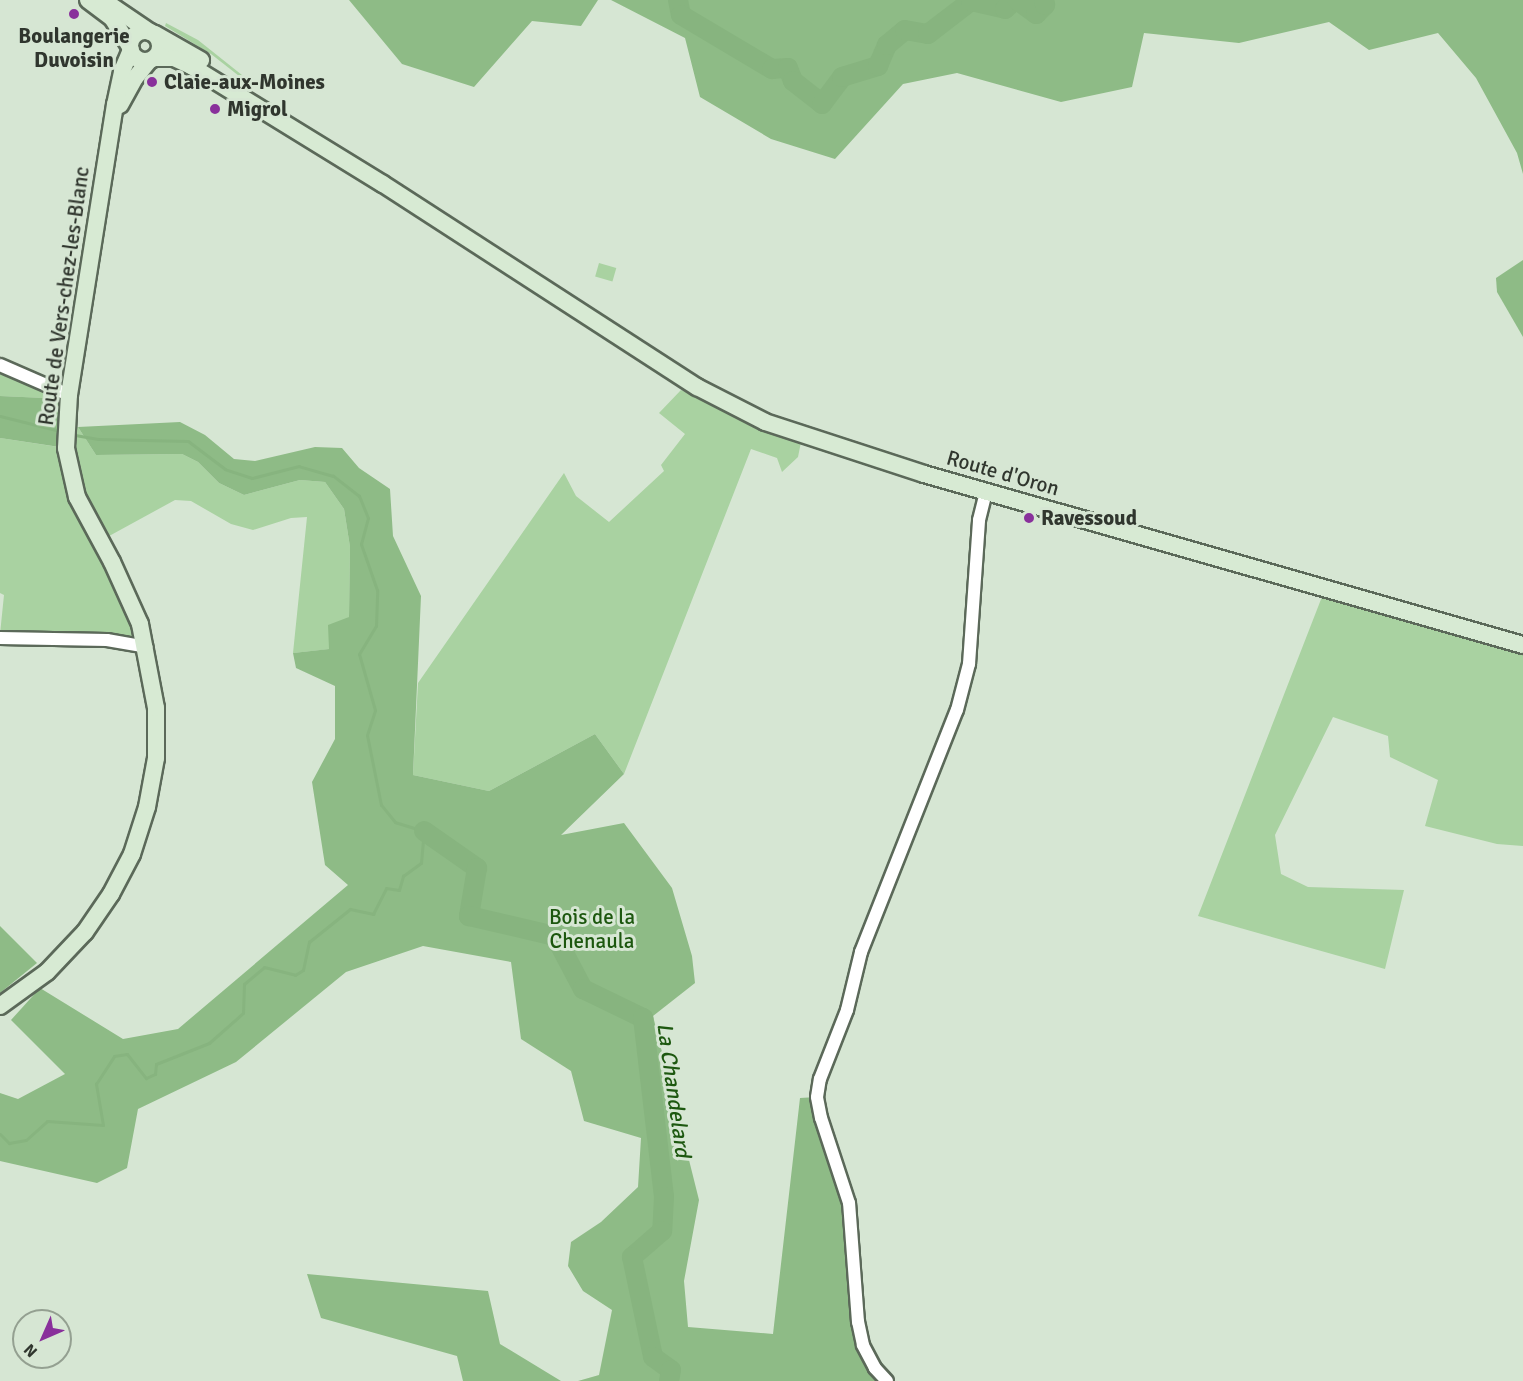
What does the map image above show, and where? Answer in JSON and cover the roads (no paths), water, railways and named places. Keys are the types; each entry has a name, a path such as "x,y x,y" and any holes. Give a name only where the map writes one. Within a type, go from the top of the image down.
{"main road":[{"path":"88,0 112,18 137,59 174,58 191,66 382,184"},
{"path":"103,0 152,33 228,77 382,184"},
{"path":"130,48 136,34 152,33"},
{"path":"152,33 160,45 152,59"},
{"name":"Route de Vers-chez-les-Blanc","path":"0,1006 47,972 85,932 111,894 132,854 147,807 156,758 156,708 146,647 131,601 77,497 66,448 69,395 111,132 122,71 130,48"},
{"name":"Route de Vers-chez-les-Blanc","path":"111,132 127,91 152,59"},
{"name":"Route d'Oron","path":"382,184 697,387 749,415 811,439 986,492 1523,645"}],"street":[{"path":"0,365 69,395"},
{"path":"887,1381 875,1368 863,1346 852,1265 849,1203 821,1118 817,1097 820,1079 847,1010 861,952 957,710 969,664 979,520 986,492"},
{"path":"0,638 107,640 146,647"}],"waterway":[{"path":"678,0 681,15 772,69 788,68 793,81 822,104 842,77 878,66 887,45 905,30 928,34 971,1 1005,9 1015,0"},
{"path":"1017,0 1036,14 1045,5 1044,0"},
{"path":"0,416 56,430"},
{"path":"0,1134 9,1143 26,1140 47,1121 103,1125 96,1084 114,1056 127,1054 146,1078 155,1074 156,1064 209,1043 243,1013 244,984 264,967 295,975 303,970 309,942 350,909 373,914 386,888 399,890 403,876 421,863 424,831 395,822 381,805 367,735 375,710 359,654 376,626 377,590 361,544 368,518 359,496 333,476 299,466 252,478 225,469 188,441 98,439 76,435"},
{"name":"La Chandelard","path":"424,831 477,868 469,916 555,936 583,989 643,1018 664,1197 662,1231 632,1257 653,1357 671,1370 669,1381"}],"place":[{"name":"Boulangerie Duvoisin","path":"74,14"},
{"name":"Claie-aux-Moines","path":"152,82"},
{"name":"Migrol","path":"215,109"},
{"name":"Ravessoud","path":"1029,518"}],"park label":[{"name":"Bois de la Chenaula","path":"592,929"}]}
